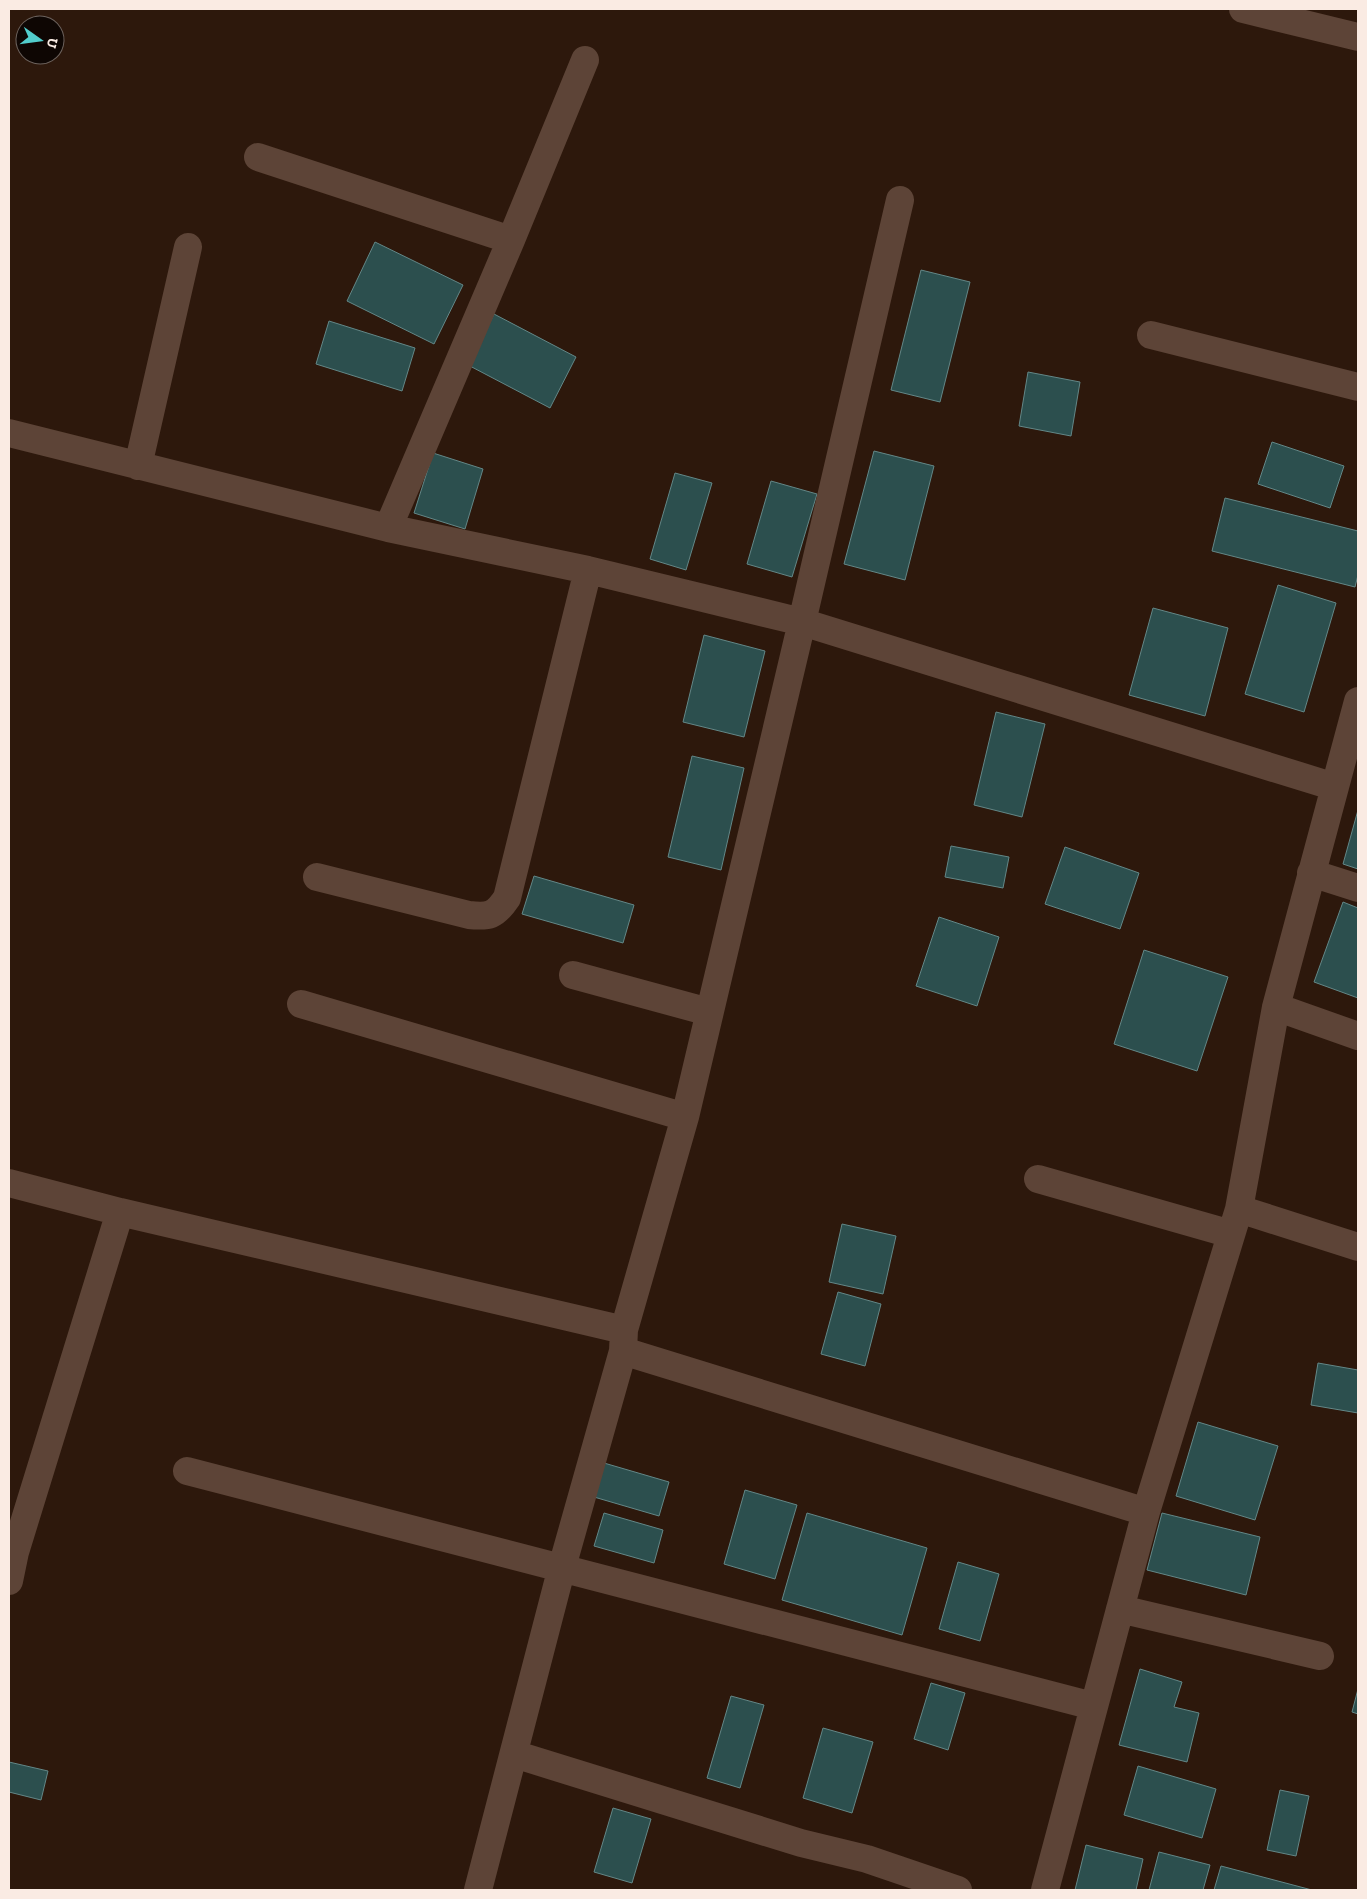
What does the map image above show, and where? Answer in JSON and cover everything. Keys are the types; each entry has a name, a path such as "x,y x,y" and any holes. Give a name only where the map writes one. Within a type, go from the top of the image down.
{"street":[{"path":"1244,9 1358,37"},
{"path":"388,528 511,240 585,60"},
{"path":"258,157 511,240"},
{"path":"478,1890 562,1567 684,1116 900,200"},
{"path":"138,466 188,247"},
{"path":"1151,335 1358,387"},
{"path":"9,433 388,528 588,570 802,622 1334,787"},
{"path":"317,877 468,915 491,915 500,909 507,898 588,570"},
{"path":"1045,1890 1146,1512 1235,1222 1276,1007 1358,701"},
{"path":"1311,873 1358,888"},
{"path":"573,975 709,1012"},
{"path":"301,1004 684,1116"},
{"path":"1276,1007 1358,1036"},
{"path":"1038,1179 1358,1247"},
{"path":"9,1183 623,1340 1146,1512"},
{"path":"9,1581 12,1551 120,1212"},
{"path":"188,1471 1093,1706"},
{"path":"1120,1609 1320,1656"},
{"path":"514,1754 801,1843 866,1859 958,1890"}],"building":[{"path":"375,242 463,285 434,344 347,301"},
{"path":"921,270 970,282 940,402 891,390"},
{"path":"494,314 576,357 550,408 468,365"},
{"path":"329,321 415,348 402,391 316,364"},
{"path":"1028,372 1080,382 1071,436 1019,426"},
{"path":"1272,442 1344,466 1330,508 1258,484"},
{"path":"874,451 934,466 905,580 844,564"},
{"path":"433,453 483,469 465,529 414,513"},
{"path":"675,473 712,483 686,570 650,559"},
{"path":"771,481 817,494 792,577 747,564"},
{"path":"1225,498 1358,531 1358,575 1355,587 1212,551"},
{"path":"1278,585 1336,603 1304,712 1245,694"},
{"path":"1153,608 1228,628 1205,716 1129,695"},
{"path":"704,635 765,651 744,737 683,722"},
{"path":"996,712 1045,724 1022,817 974,805"},
{"path":"692,756 744,768 721,870 668,857"},
{"path":"1358,810 1358,869 1343,864"},
{"path":"951,846 1009,857 1003,888 945,877"},
{"path":"1065,847 1139,873 1120,929 1045,904"},
{"path":"534,876 634,905 623,943 522,914"},
{"path":"1343,902 1358,908 1358,998 1314,982"},
{"path":"939,917 999,937 977,1006 916,986"},
{"path":"1144,950 1228,977 1197,1071 1114,1044"},
{"path":"842,1224 896,1236 883,1294 829,1282"},
{"path":"838,1292 881,1304 865,1366 821,1354"},
{"path":"1318,1363 1358,1370 1358,1413 1311,1405"},
{"path":"1198,1422 1278,1446 1255,1520 1176,1496"},
{"path":"604,1463 669,1482 659,1516 594,1497"},
{"path":"745,1490 797,1505 775,1579 724,1564"},
{"path":"604,1513 663,1530 654,1563 594,1546"},
{"path":"807,1513 927,1548 902,1635 782,1600"},
{"path":"1162,1513 1260,1537 1246,1595 1147,1570"},
{"path":"958,1562 999,1574 980,1641 939,1629"},
{"path":"1140,1669 1182,1682 1174,1707 1199,1713 1187,1762 1119,1745"},
{"path":"931,1683 965,1693 948,1750 914,1739"},
{"path":"1358,1689 1358,1714 1352,1712"},
{"path":"731,1696 764,1705 740,1788 707,1778"},
{"path":"823,1728 873,1742 852,1813 803,1798"},
{"path":"9,1762 48,1771 41,1800 9,1792"},
{"path":"1138,1766 1216,1789 1202,1838 1124,1815"},
{"path":"1280,1790 1309,1796 1296,1856 1267,1850"},
{"path":"613,1808 651,1819 632,1883 594,1872"},
{"path":"1086,1845 1143,1859 1136,1890 1075,1890"},
{"path":"1159,1852 1210,1865 1203,1890 1149,1890"},
{"path":"1221,1866 1312,1890 1214,1890"}]}
